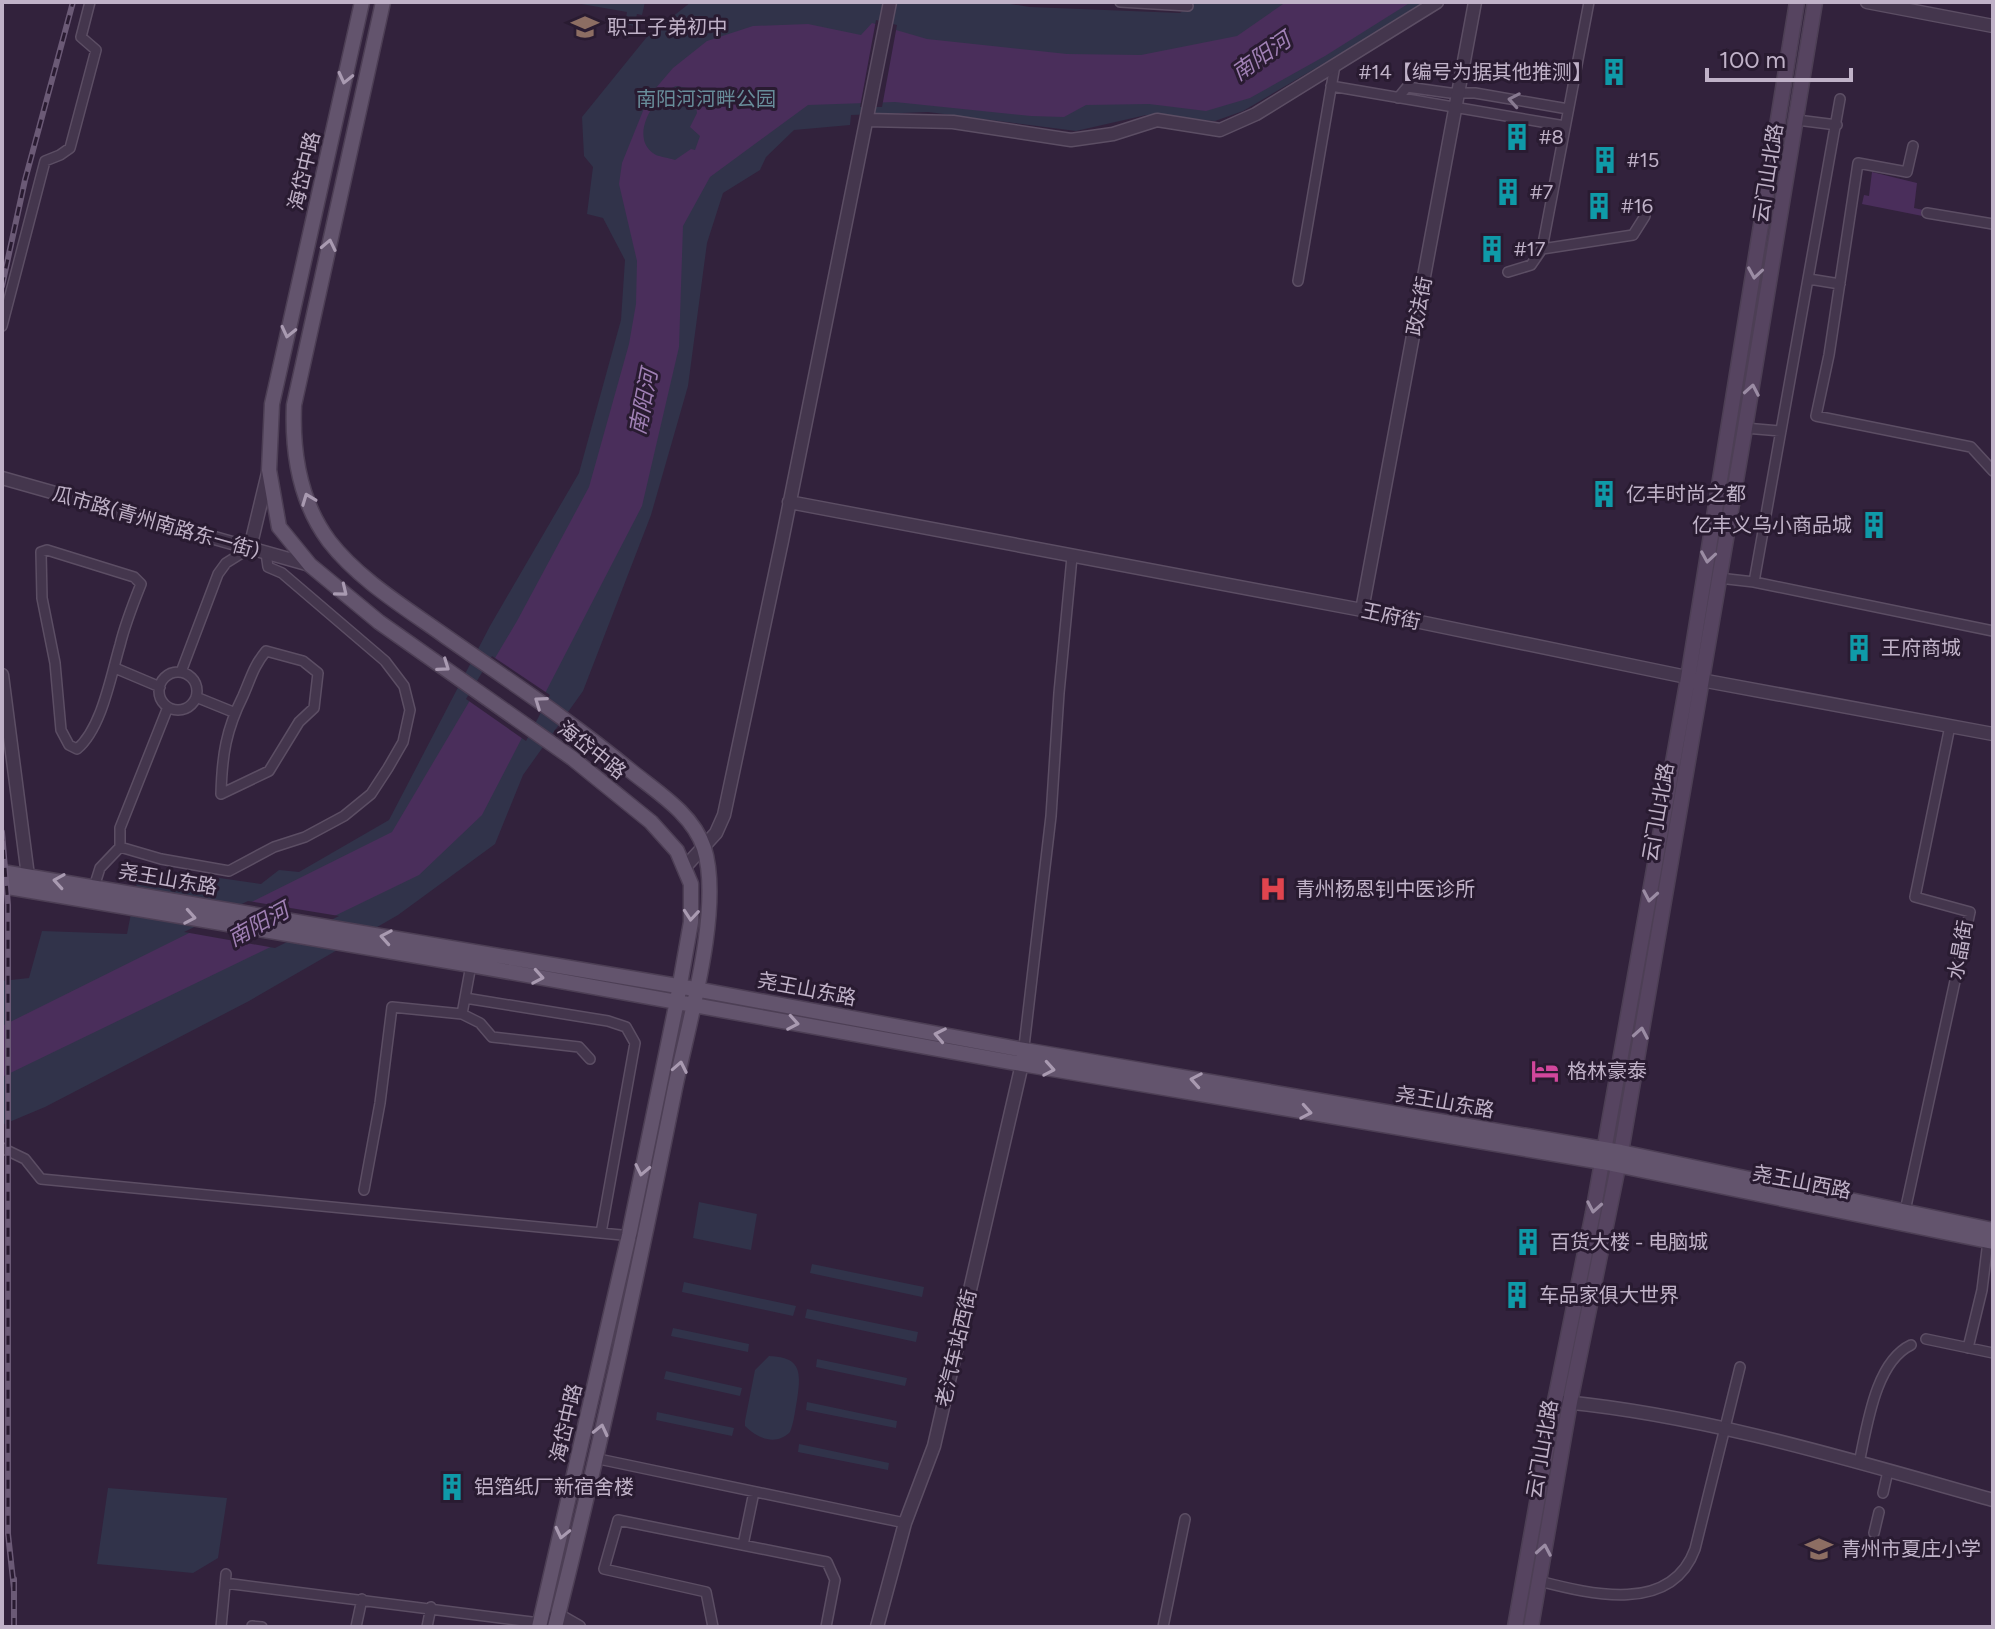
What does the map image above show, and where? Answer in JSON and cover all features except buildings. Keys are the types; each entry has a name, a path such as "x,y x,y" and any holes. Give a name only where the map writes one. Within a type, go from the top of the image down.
{"main road":[{"name":"海岱中路","path":"362,2 272,404 269,470 279,527 310,565 379,622 572,758 651,822 670,841 691,884 693,906 683,997 645,1239 594,1458 548,1624"},
{"name":"海岱中路","path":"383,2 297,389 293,429 300,477 315,517 330,542 393,600 577,727 668,801 694,829 704,849 711,882 695,989"},
{"name":"云门山北路","path":"1515,1627 1562,1402 1619,1159 1797,2"},
{"name":"云门山北路","path":"1531,1627 1562,1402 1603,1156 1695,679 1719,578 1815,2"},
{"name":"尧王山东路","path":"2,872 94,887 114,898"},
{"name":"尧王山东路","path":"2,886 114,898 1603,1156"},
{"name":"尧王山东路","path":"683,997 695,989 1023,1057"},
{"name":"海岱中路","path":"548,1624 629,1235 683,997"},
{"name":"尧王山西路","path":"1603,1156 1905,1211 1991,1237"},
{"name":"尧王山西路","path":"1619,1159 1991,1237"}],"street":[{"path":"2,326 45,161 70,148 96,50 81,37 90,2"},
{"path":"685,867 716,833 724,815 890,2"},
{"path":"1120,2 1188,6"},
{"path":"868,115 953,122 1071,140 1113,134 1157,120 1220,130 1256,114 1437,2"},
{"name":"政法街","path":"1362,610 1475,2"},
{"path":"1508,272 1531,265 1542,249 1589,2"},
{"path":"1867,2 1993,26"},
{"path":"1298,281 1335,65"},
{"path":"1331,86 1565,126"},
{"path":"1398,98 1407,87 1568,109"},
{"path":"1754,582 1840,99"},
{"path":"1797,120 1837,125"},
{"path":"1913,146 1907,172 1858,163 1816,416 1971,447 1993,471"},
{"path":"1927,213 1993,224"},
{"path":"1542,249 1633,235 1645,216"},
{"path":"1809,279 1840,284"},
{"path":"1745,428 1781,431"},
{"path":"181,672 218,574 226,563 250,548 269,470"},
{"name":"瓜市路(青州南路东一街)","path":"3,481 310,565"},
{"name":"王府街","path":"789,502 1993,734"},
{"path":"47,550 134,577 141,584 115,668 92,730 77,749 69,745 61,730 55,663 42,598 41,552 47,550"},
{"path":"120,847 161,859 229,871 344,816 371,794 403,742 410,710 404,686 385,661 282,573 268,567 266,553"},
{"path":"1023,1057 1051,816 1072,557"},
{"path":"1719,578 1754,582 1993,631"},
{"path":"266,651 303,661 318,673 314,708 299,722 269,771 221,794 223,751 233,712 254,666 266,651"},
{"path":"115,668 160,687"},
{"path":"181,672 165,677 160,687 160,697 168,707 183,709 196,697"},
{"path":"181,672 194,681 196,697"},
{"path":"2,675 28,876"},
{"path":"196,697 233,712"},
{"path":"94,887 100,868 120,847 120,828 168,707"},
{"name":"水晶街","path":"1905,1211 1970,912 1915,897 1950,726"},
{"path":"462,1014 465,960"},
{"path":"465,998 608,1021 626,1027 635,1043 601,1233"},
{"path":"364,1190 380,1103 392,1007 462,1014 480,1023 492,1037 579,1047 590,1059"},
{"name":"老汽车站西街","path":"877,1627 905,1523 934,1446 1023,1057"},
{"path":"2,1148 25,1159 41,1179 645,1239"},
{"path":"1968,1348 1991,1237"},
{"path":"1926,1339 1993,1353"},
{"path":"1859,1463 1872,1402 1896,1352 1911,1345"},
{"path":"1539,1581 1591,1594 1644,1594 1674,1580 1692,1559 1740,1367"},
{"path":"1562,1402 1607,1405 1725,1431 1859,1463 1993,1500"},
{"path":"594,1458 905,1523"},
{"path":"1883,1493 1888,1471"},
{"path":"743,1545 754,1492"},
{"path":"1874,1533 1879,1512"},
{"path":"1163,1627 1185,1519"},
{"path":"713,1627 706,1592 604,1569 618,1520 827,1562 835,1580 826,1627"},
{"path":"221,1627 226,1578 579,1627"},
{"path":"356,1627 362,1599"},
{"path":"427,1627 431,1607"},
{"path":"252,1626 262,1627"}],"green space":[{"path":"570,2 645,2 642,15 637,14 634,26 625,24 627,12"},
{"name":"南阳河河畔公园","path":"691,2 998,2 1030,7 1180,13 1194,2 1423,2 1243,111 1215,121 1146,115 1076,131 928,112 851,115 850,125 794,130 766,157 760,170 723,193 707,243 688,386 651,515 583,691 523,775 495,844 398,915 249,1001 45,1107 2,1125 2,981 29,978 42,931 127,934 139,872 178,872 261,884 279,870 299,872 389,820 490,626 579,473 621,320 625,260 603,218 587,214 593,167 584,156 582,117 646,38"},
{"path":"699,1202 757,1214 751,1250 693,1238"},
{"path":"812,1264 924,1287 922,1297 810,1273"},
{"path":"684,1282 796,1306 793,1316 682,1292"},
{"path":"807,1309 918,1332 916,1342 805,1318"},
{"path":"673,1328 749,1344 748,1352 671,1336"},
{"path":"769,1356 793,1363 799,1374 790,1432 773,1440 761,1437 745,1426 755,1370"},
{"path":"817,1359 907,1378 905,1386 816,1367"},
{"path":"666,1371 742,1388 740,1396 664,1379"},
{"path":"807,1402 897,1421 896,1428 806,1410"},
{"path":"657,1412 734,1428 732,1436 656,1420"},
{"path":"799,1444 889,1463 888,1470 798,1452"},
{"path":"108,1488 227,1498 218,1558 193,1573 97,1564"}],"water":[{"name":"南阳河","path":"1286,2 1411,2 1250,98 1206,111 1149,104 1086,105 1064,117 895,102 808,105 710,177 683,226 679,347 642,506 482,815 419,875 2,1077 2,1026 392,832 517,621 589,487 629,344 636,304 637,261 619,184 622,163 649,96 673,68 707,41 753,26 808,24 861,35 872,23 927,39 1067,54 1141,55 1237,36","holes":["676,86 688,88 694,93 697,113 690,127 700,136 695,150 691,149 675,160 656,155 644,139 647,118 668,91"]},
{"path":"1872,172 1917,183 1914,208 1993,225 1993,230 1862,204 1864,195 1869,196"}],"pier":[{"path":"876,20 897,25 882,107 860,107"},
{"path":"492,656 550,695 526,741 466,699"},
{"path":"248,901 339,916 275,948 184,932"}],"railway":[{"path":"2,286 25,180 73,2"},
{"path":"2,832 8,905 8,1534 14,1589"},
{"path":"14,1579 14,1627"}],"place":[{"name":"职工子弟初中","path":"585,27"},
{"name":"#14【编号为据其他推测】","path":"1614,72"},
{"name":"#8","path":"1517,137"},
{"name":"#15","path":"1605,160"},
{"name":"#7","path":"1508,192"},
{"name":"#16","path":"1599,206"},
{"name":"#17","path":"1492,249"},
{"name":"亿丰时尚之都","path":"1604,494"},
{"name":"亿丰义乌小商品城","path":"1874,525"},
{"name":"王府商城","path":"1859,648"},
{"name":"青州杨恩钊中医诊所","path":"1273,889"},
{"name":"格林豪泰","path":"1545,1071"},
{"name":"百货大楼 - 电脑城","path":"1528,1242"},
{"name":"车品家俱大世界","path":"1517,1295"},
{"name":"铝箔纸厂新宿舍楼","path":"452,1487"},
{"name":"青州市夏庄小学","path":"1819,1549"}]}
